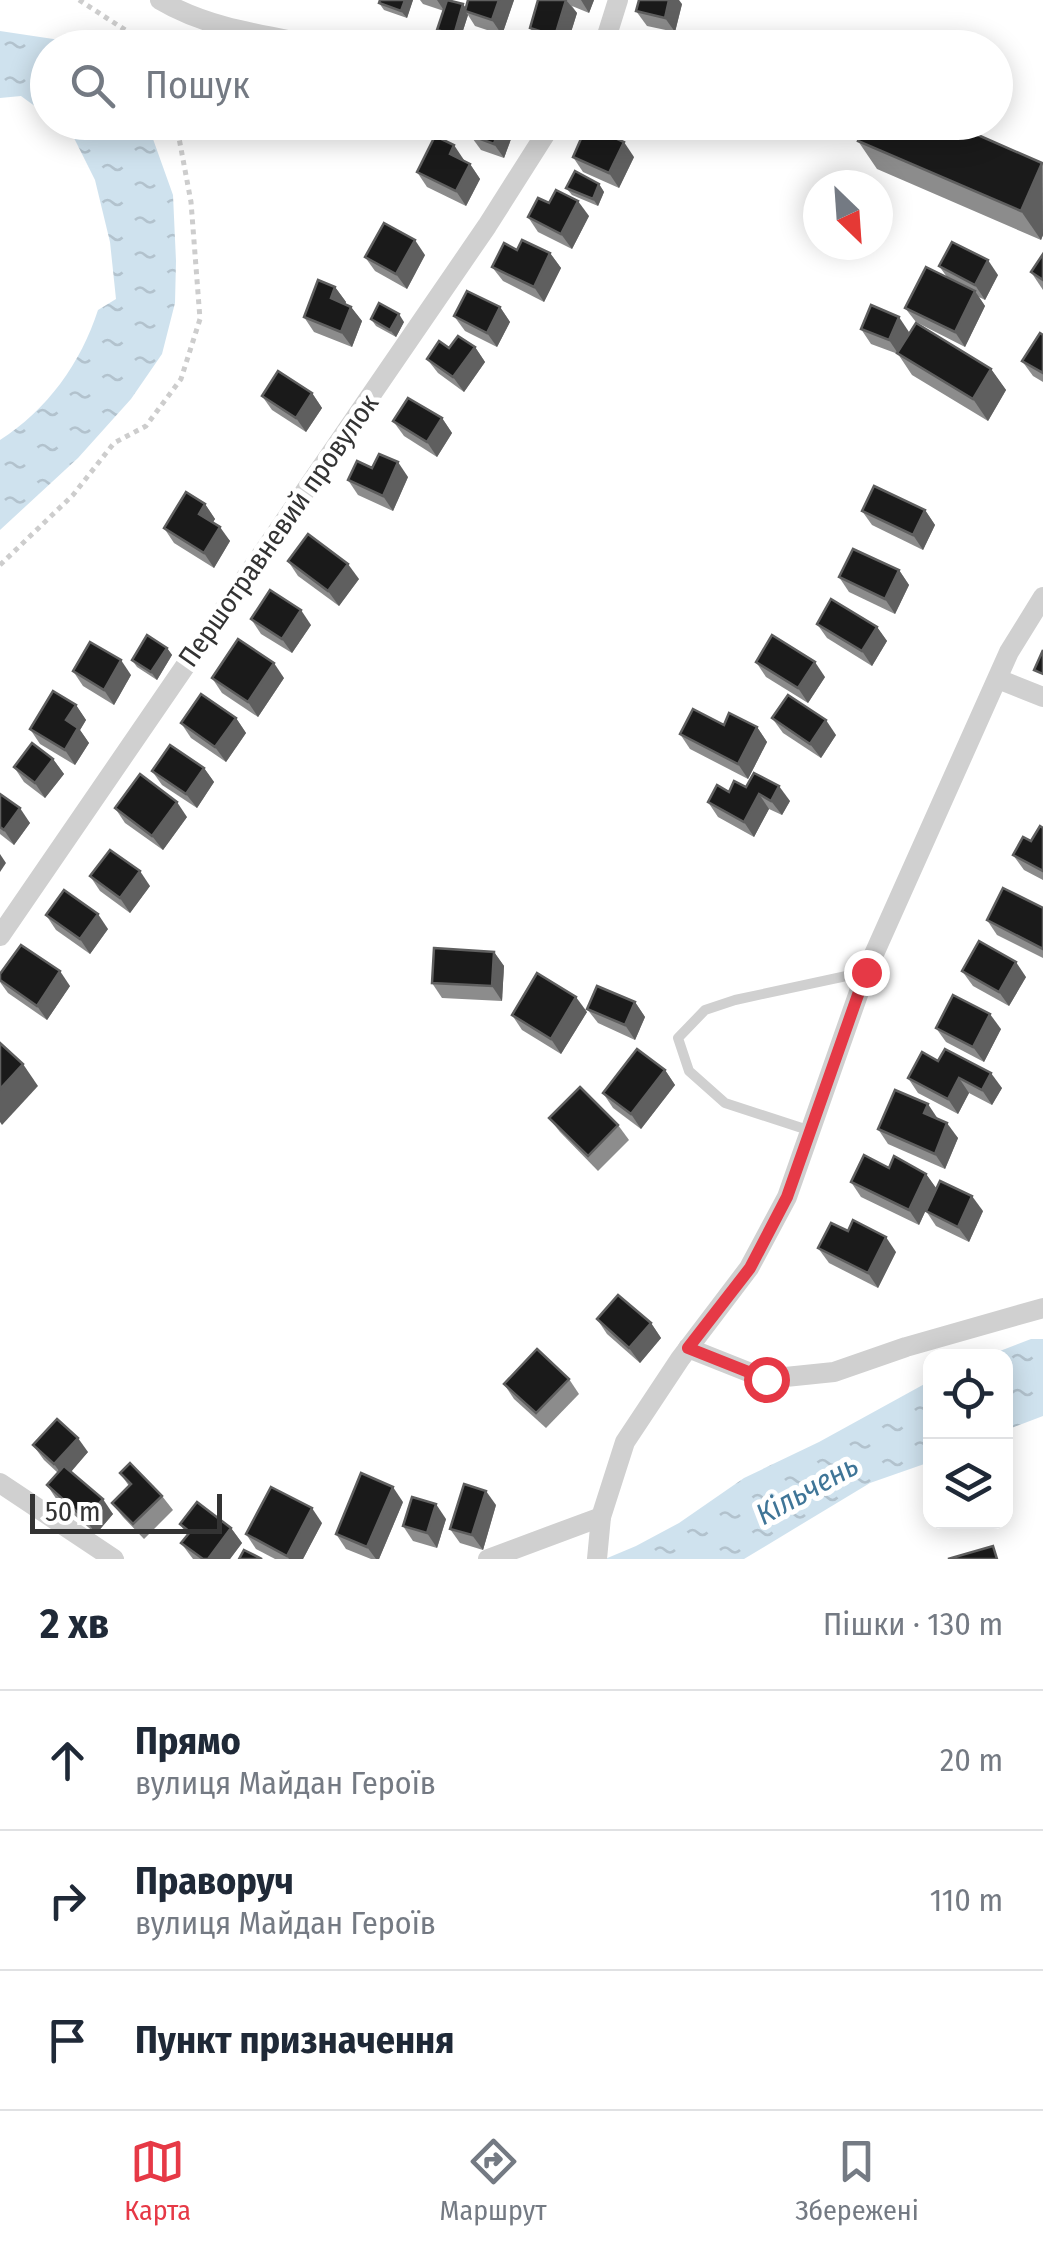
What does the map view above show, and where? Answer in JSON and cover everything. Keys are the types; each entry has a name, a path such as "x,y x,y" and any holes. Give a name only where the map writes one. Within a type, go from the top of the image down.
{"street":[{"path":"160,0 239,30"},
{"path":"609,30 618,0"},
{"name":"Першотравневий провулок","path":"0,936 488,226 542,140"},
{"path":"597,1559 601,1518 626,1442 688,1348 750,1268 787,1197 866,972 1010,652 1043,597"},
{"path":"998,679 1043,697"},
{"path":"688,1348 766,1379 834,1372 1043,1308"},
{"path":"0,1483 114,1559"},
{"path":"488,1559 601,1518"}],"lane":[{"path":"811,1131 725,1103 690,1071 678,1038 705,1010 734,1000 866,972"}],"path":[{"path":"78,0 125,30"},
{"path":"0,565 73,494 114,443 146,426 181,378 200,319 190,202 179,140"}],"water":[{"path":"0,31 30,36 30,103 21,96 0,98"},
{"path":"75,140 153,140 173,195 176,261 175,303 162,354 131,399 78,458 0,530 0,440 47,400 72,367 98,310 116,299 110,242 95,180"},
{"path":"1031,1339 1043,1339 1043,1416 1013,1427 1013,1349 1005,1349"},
{"name":"Кільчень","path":"923,1385 923,1464 870,1483 744,1559 605,1559 679,1523 744,1478"}],"building":[{"path":"405,0 401,11 379,3"},
{"path":"447,0 463,4 455,30 437,30"},
{"path":"468,0 499,0 492,20 465,11"},
{"path":"538,0 566,0 557,30 530,28"},
{"path":"639,0 669,0 665,18 636,11"},
{"path":"433,140 454,145 450,154 470,164 456,191 417,172"},
{"path":"580,140 624,142 609,173 573,157"},
{"path":"989,140 1042,163 1021,211 858,141"},
{"path":"575,171 599,184 593,199 566,188"},
{"path":"556,190 578,201 561,234 528,217 538,198 549,203"},
{"path":"384,223 415,240 396,274 365,257"},
{"path":"522,240 550,253 534,287 492,267 504,243 517,250"},
{"path":"952,242 988,260 975,285 939,266"},
{"path":"1043,254 1043,280 1031,272"},
{"path":"926,267 975,291 955,332 905,308"},
{"path":"318,280 335,287 331,298 351,307 341,332 304,317"},
{"path":"467,291 500,307 487,333 454,316"},
{"path":"379,303 399,314 390,330 371,319"},
{"path":"871,305 899,317 889,340 861,329"},
{"path":"916,323 991,369 973,399 897,353"},
{"path":"1040,333 1043,335 1043,373 1022,361"},
{"path":"458,336 475,347 453,377 427,359 439,341 449,348"},
{"path":"278,371 312,393 296,418 262,396"},
{"path":"408,398 442,418 427,442 393,421"},
{"path":"379,454 398,462 383,496 348,480 357,461 372,468"},
{"path":"874,486 925,510 913,535 862,511"},
{"path":"186,492 205,504 199,514 220,527 204,553 164,528"},
{"path":"308,534 348,564 328,591 288,561"},
{"path":"853,549 899,570 885,599 839,577"},
{"path":"270,590 301,610 282,639 251,619"},
{"path":"831,599 877,627 862,651 817,624"},
{"path":"147,635 167,648 151,672 132,660"},
{"path":"772,635 815,662 798,688 756,662"},
{"path":"238,639 274,663 248,702 212,678"},
{"path":"90,642 121,660 104,690 73,671"},
{"path":"1043,650 1043,674 1034,670"},
{"path":"53,691 76,705 66,720 78,728 65,750 30,729"},
{"path":"201,694 236,718 215,747 181,723"},
{"path":"788,695 826,720 810,744 772,718"},
{"path":"693,709 724,725 729,713 757,727 738,764 680,734"},
{"path":"32,743 53,759 35,783 14,767"},
{"path":"170,745 204,768 186,794 152,771"},
{"path":"754,773 779,786 771,801 759,794 744,822 708,802 717,785 729,792 734,781 746,787"},
{"path":"140,774 177,802 152,836 115,808"},
{"path":"0,794 20,808 4,830 0,827"},
{"path":"1040,826 1043,871 1013,855 1023,837 1031,841"},
{"path":"110,850 140,871 120,898 90,876"},
{"path":"1003,888 1043,908 1043,949 987,920"},
{"path":"64,890 98,914 80,939 46,915"},
{"path":"979,941 1016,962 999,992 962,971"},
{"path":"21,945 60,971 37,1006 0,980 0,974"},
{"path":"434,948 494,952 492,986 432,983"},
{"path":"537,973 576,997 551,1039 512,1015"},
{"path":"597,986 635,1002 625,1025 587,1009"},
{"path":"953,995 990,1014 973,1047 936,1028"},
{"path":"0,1043 23,1064 0,1089"},
{"path":"637,1049 665,1070 631,1114 603,1093"},
{"path":"945,1049 991,1073 982,1090 959,1078 948,1099 908,1078 922,1052 938,1061"},
{"path":"580,1087 618,1125 588,1156 549,1118"},
{"path":"895,1090 928,1104 924,1113 947,1123 935,1154 878,1129"},
{"path":"864,1155 889,1168 894,1156 926,1174 909,1210 851,1182"},
{"path":"940,1181 972,1196 958,1227 926,1211"},
{"path":"853,1220 886,1237 868,1273 818,1248 831,1223 848,1231"},
{"path":"618,1295 651,1323 629,1348 597,1319"},
{"path":"537,1349 569,1379 536,1413 504,1384"},
{"path":"57,1419 78,1438 54,1464 33,1445"},
{"path":"130,1463 162,1496 133,1524 112,1503 131,1484 120,1473"},
{"path":"64,1466 103,1499 85,1519 47,1485"},
{"path":"361,1473 393,1487 367,1547 336,1534"},
{"path":"464,1484 486,1491 472,1535 450,1529"},
{"path":"271,1487 312,1508 287,1556 246,1534"},
{"path":"412,1497 436,1504 427,1533 403,1526"},
{"path":"197,1502 231,1528 208,1559 181,1543 190,1532 180,1524"},
{"path":"993,1546 997,1559 948,1559"},
{"path":"244,1550 262,1559 239,1559"}],"route":[{"path":"766,1379 688,1348 750,1268 787,1197 866,972"}]}
